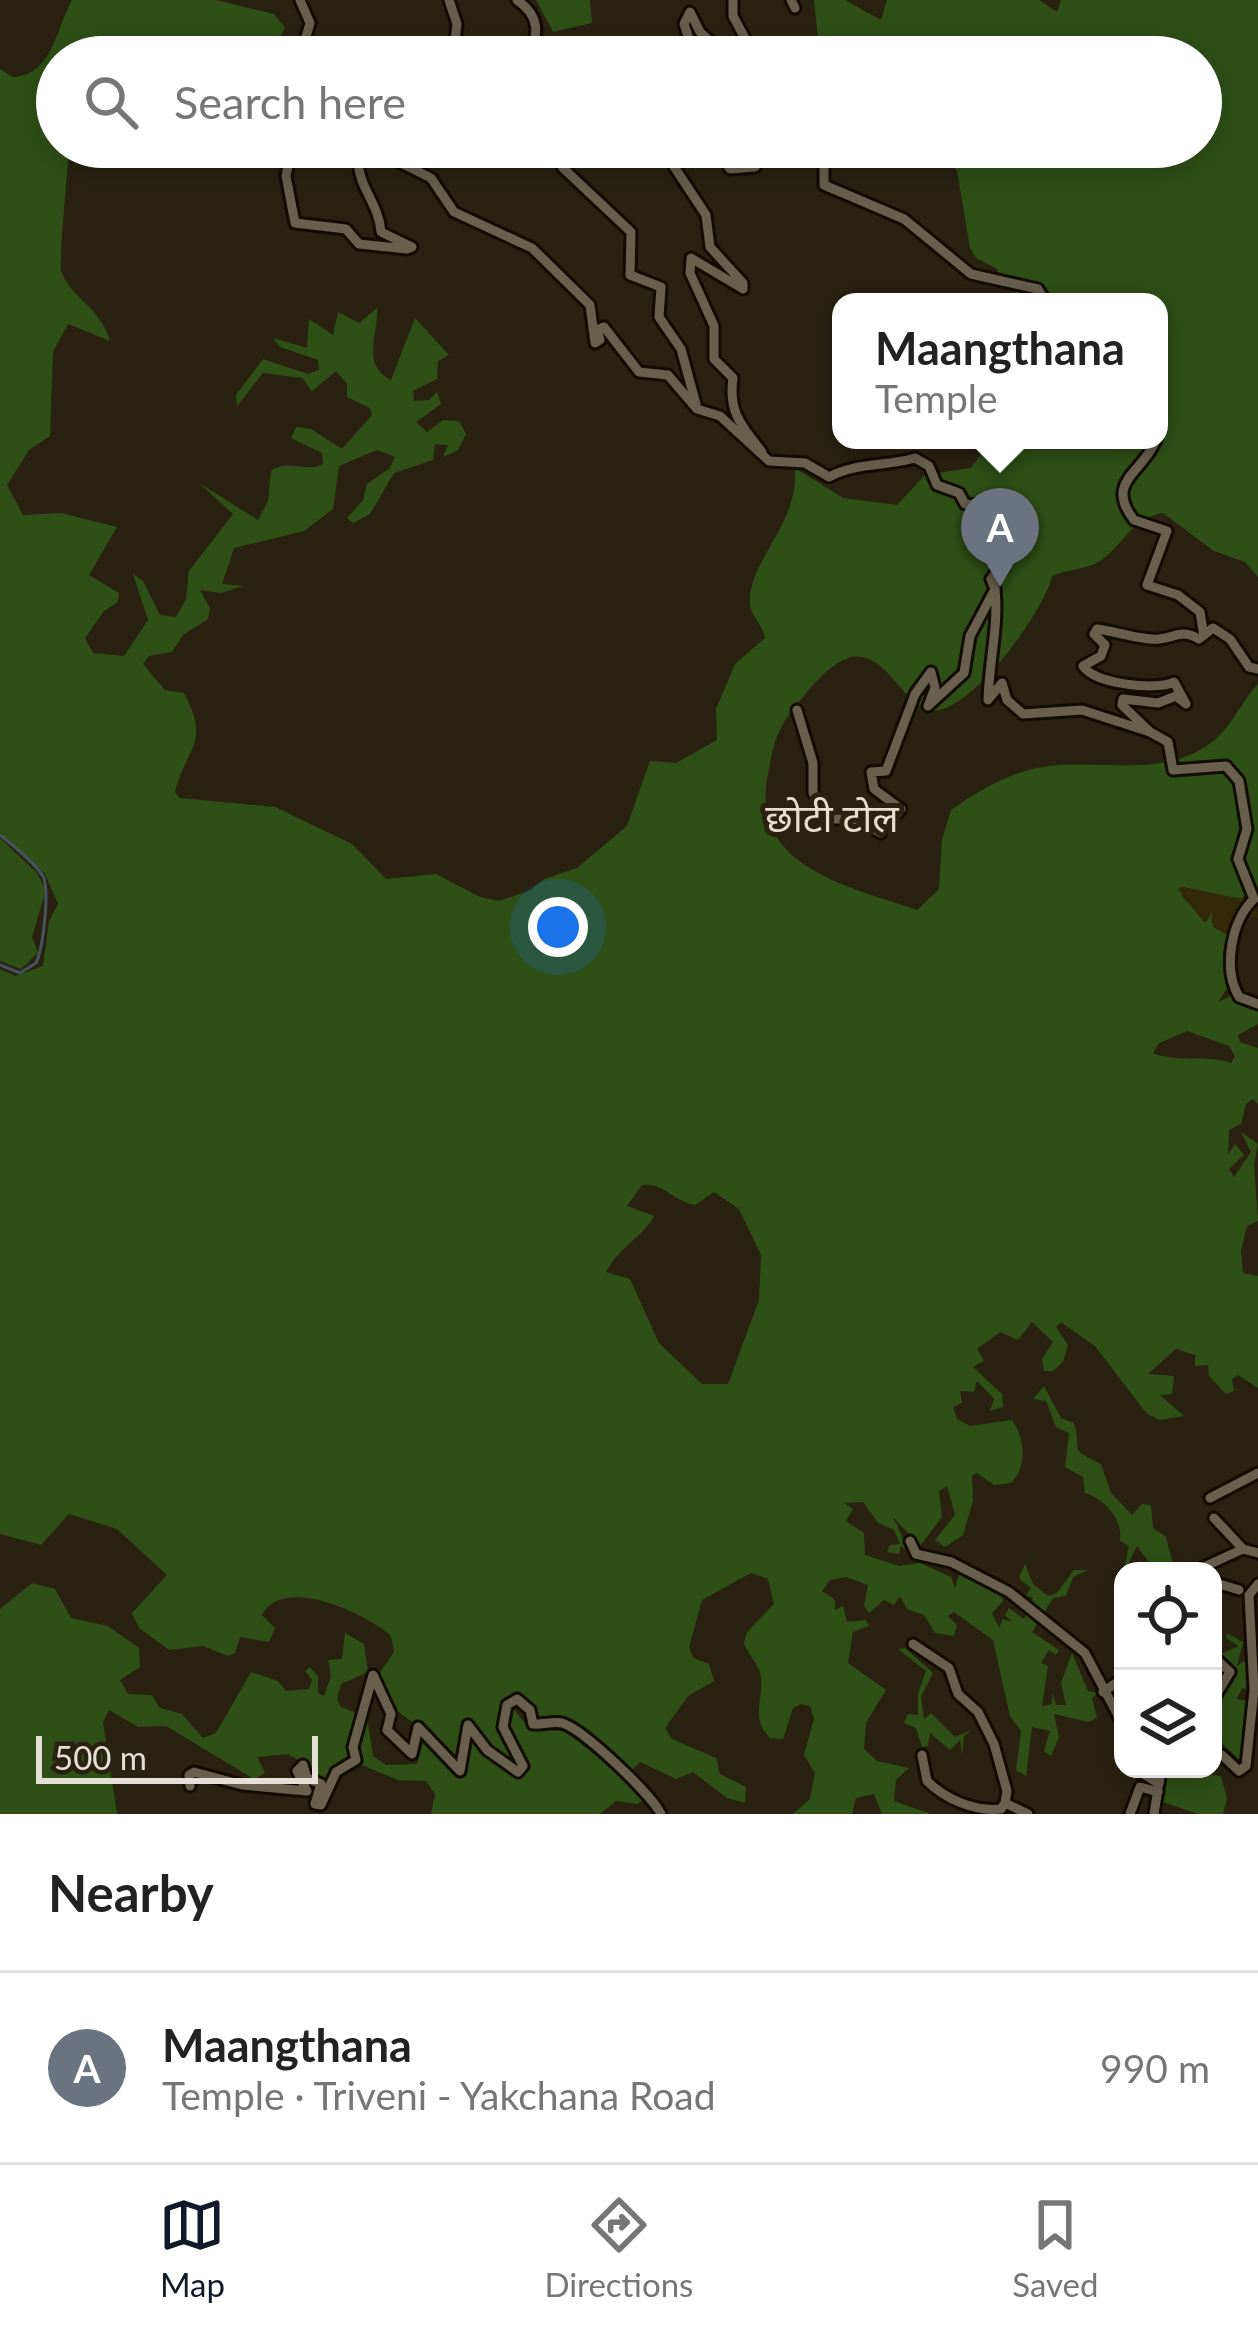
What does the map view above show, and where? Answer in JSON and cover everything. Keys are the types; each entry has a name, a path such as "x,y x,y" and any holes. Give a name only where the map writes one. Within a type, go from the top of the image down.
{"street":[{"path":"300,0 310,25 307,36"},
{"path":"449,0 456,36"},
{"path":"517,0 538,25 538,36"},
{"path":"733,0 733,16 742,36"},
{"path":"687,36 684,27 690,12 704,36"},
{"path":"288,168 295,223 346,230 359,244 412,247 382,232 380,211 359,183 358,168"},
{"path":"410,168 431,178 454,212 532,248 590,305 595,343 600,340 597,330 604,326 639,371 668,375 697,409 720,416 769,461 805,463 829,477 852,464 883,468 915,458 929,466 932,480 958,493 965,504 986,506 988,539 1010,554 992,579 999,625 990,648 988,700 1002,683 1016,712 1082,710 1168,742 1173,770 1224,766 1238,777 1247,831 1238,859 1254,898 1236,916 1231,976 1239,997 1258,1004"},
{"path":"563,168 631,232 630,275 661,287 659,317 681,349 697,409"},
{"path":"676,168 706,214 710,247 742,283 742,289 734,287 691,257 690,273 714,326 715,359 734,379 730,398 739,427 769,461"},
{"path":"824,168 824,185 904,219 971,274 1040,293"},
{"path":"1149,449 1122,487 1121,500 1134,520 1167,531 1147,585 1178,595 1200,612 1203,631 1199,639 1181,632 1155,640 1128,631 1094,631 1106,645 1101,656 1083,666 1088,675 1106,682 1163,688 1174,682 1185,697 1184,705 1176,696 1158,703 1123,698 1123,705 1150,732"},
{"path":"797,710 813,763 813,793 835,819 854,819 885,832 901,809 874,789 871,772 886,771 906,713 931,672 935,688 928,706 964,673 970,636 995,589"},
{"path":"1203,631 1218,630 1250,667 1258,669"},
{"path":"1210,1498 1258,1473"},
{"path":"1214,1518 1243,1549 1258,1553"},
{"path":"910,1541 915,1553 951,1562 1009,1592 1084,1653 1114,1711"},
{"path":"1216,1562 1243,1549"},
{"path":"1222,1760 1239,1771 1245,1769 1254,1690 1249,1595 1258,1584"},
{"path":"1222,1585 1239,1590"},
{"path":"913,1645 949,1668 958,1694 978,1712 994,1744 1007,1791 1005,1803 1001,1809 986,1810 945,1797 927,1781 922,1754"},
{"path":"190,1786 194,1772 242,1785 307,1791 297,1771 303,1765 308,1778 322,1784 315,1804 321,1804 336,1772 356,1760 353,1747 373,1675 391,1714 389,1733 412,1754 418,1727 460,1772 468,1725 487,1750 518,1772 523,1766 503,1727 507,1705 517,1699 530,1710 533,1724 558,1722 580,1732 647,1792 661,1814"},
{"path":"1102,1692 1114,1684"},
{"path":"1147,1778 1157,1786"},
{"path":"1158,1778 1155,1810 1169,1814"},
{"path":"1130,1814 1140,1787 1157,1786"},
{"path":"1005,1803 1028,1814"}],"green space":[{"path":"72,0 216,0 274,14 285,28 281,36 57,36"},
{"path":"536,0 590,0 592,23 553,32"},
{"path":"814,0 845,0 881,20 887,0 1039,0 1057,12 1061,0 1258,0 1258,577 1245,562 1214,551 1163,513 1152,516 1100,561 1052,576 1047,592 1002,660 963,698 944,709 918,705 872,660 861,657 839,662 784,722 768,774 766,806 773,831 789,852 835,881 917,910 939,889 942,840 951,810 960,804 1005,778 1047,766 1139,765 1183,757 1221,734 1258,684 1258,905 1252,889 1241,899 1182,887 1182,896 1206,922 1212,911 1212,923 1231,937 1230,984 1218,1002 1235,994 1248,1006 1258,1005 1258,1024 1238,1035 1240,1042 1258,1048 1258,1104 1253,1099 1246,1104 1241,1124 1229,1130 1228,1155 1235,1144 1244,1155 1229,1169 1234,1177 1251,1152 1241,1132 1258,1144 1254,1164 1258,1221 1247,1226 1241,1250 1243,1273 1258,1276 1258,1388 1238,1375 1232,1379 1234,1391 1226,1394 1209,1376 1208,1365 1195,1366 1195,1355 1176,1349 1148,1374 1174,1376 1172,1394 1160,1395 1184,1416 1160,1420 1147,1414 1095,1346 1061,1322 1056,1327 1068,1345 1063,1362 1053,1371 1044,1371 1042,1359 1053,1342 1032,1322 1018,1340 1000,1332 977,1349 984,1361 973,1367 1002,1394 1003,1407 990,1411 994,1399 977,1381 974,1392 960,1391 962,1403 953,1407 957,1419 970,1426 1012,1420 1023,1452 1011,1483 994,1485 977,1473 972,1476 973,1501 963,1535 945,1547 935,1540 955,1515 947,1486 939,1491 942,1517 920,1546 893,1517 910,1553 901,1546 899,1554 887,1552 890,1545 900,1544 894,1530 878,1523 863,1502 844,1503 853,1509 846,1521 864,1533 865,1555 899,1566 920,1563 951,1577 955,1588 960,1571 994,1593 1001,1591 1003,1601 992,1613 999,1628 1003,1619 1012,1622 1005,1615 1009,1608 1024,1619 1033,1597 1026,1596 1031,1588 1019,1578 1025,1564 1033,1584 1048,1596 1057,1593 1074,1570 1088,1570 1073,1577 1066,1596 1053,1598 1032,1632 1059,1650 1056,1655 1049,1650 1041,1663 1048,1666 1042,1706 1052,1704 1052,1693 1056,1705 1066,1705 1061,1683 1072,1653 1088,1691 1098,1693 1092,1698 1097,1718 1088,1722 1054,1714 1059,1737 1051,1756 1044,1751 1050,1731 1032,1727 1026,1776 1016,1770 1021,1731 1010,1716 993,1640 954,1612 948,1616 957,1625 954,1636 935,1633 924,1615 907,1609 900,1596 894,1605 884,1600 869,1613 864,1606 868,1585 846,1577 830,1580 822,1591 835,1600 835,1610 843,1606 847,1622 866,1620 869,1626 853,1632 848,1663 886,1690 866,1723 864,1749 877,1761 909,1768 896,1780 894,1801 931,1814 882,1814 874,1794 856,1798 852,1814 793,1814 810,1799 815,1773 804,1755 814,1719 810,1706 801,1704 793,1708 783,1739 770,1738 763,1730 761,1679 744,1643 747,1632 774,1604 768,1579 751,1573 702,1600 689,1647 693,1658 709,1664 714,1681 688,1696 665,1728 672,1739 716,1758 720,1774 746,1787 745,1803 727,1798 693,1772 676,1779 640,1762 628,1774 585,1733 539,1722 532,1704 512,1693 515,1711 528,1727 575,1733 645,1799 637,1804 616,1801 600,1814 431,1814 435,1794 426,1781 398,1780 347,1759 335,1770 327,1791 316,1786 305,1789 294,1779 300,1761 288,1754 257,1757 265,1773 254,1779 166,1726 138,1727 109,1710 103,1722 117,1814 0,1814 0,1609 32,1583 55,1589 71,1618 108,1626 139,1648 140,1667 120,1680 128,1694 152,1695 160,1708 182,1714 203,1738 216,1733 251,1672 278,1681 286,1691 309,1689 312,1680 305,1671 310,1667 318,1677 318,1693 324,1696 331,1676 328,1660 342,1659 345,1633 364,1644 368,1672 341,1684 337,1699 341,1707 367,1717 373,1756 386,1765 417,1764 426,1732 393,1708 379,1674 394,1652 391,1636 345,1609 288,1598 273,1603 262,1615 275,1628 269,1642 240,1637 235,1653 228,1656 203,1646 169,1650 139,1628 132,1613 167,1575 117,1529 69,1514 41,1545 0,1534 0,969 15,976 43,966 49,921 58,904 45,874 0,833 0,69 13,77 36,69 36,168 68,168 61,271 100,319 110,341 68,324 53,352 50,436 29,450 7,485 23,515 61,513 117,527 89,575 119,593 118,602 104,611 85,638 93,653 124,656 148,620 133,574 143,581 160,615 176,617 186,599 189,571 233,514 199,483 258,520 268,501 271,471 323,464 322,453 291,438 296,427 311,429 342,449 372,415 370,408 347,397 347,384 336,371 312,391 302,378 263,373 237,406 236,395 263,359 308,374 319,370 318,360 280,347 273,338 307,348 309,319 333,335 338,312 359,323 377,308 373,357 391,380 415,318 449,355 438,361 437,379 413,391 414,401 429,400 437,392 441,404 416,422 427,432 443,420 459,421 466,434 458,450 443,457 448,445 435,444 433,460 394,473 370,514 353,523 347,518 363,500 367,484 390,468 395,457 377,450 339,466 333,509 304,531 234,548 222,584 244,586 221,593 200,590 210,608 208,619 183,635 172,652 149,656 143,664 165,690 184,693 196,723 194,745 175,792 180,798 275,807 352,844 386,879 436,874 480,897 499,901 577,868 627,826 650,761 676,763 717,740 716,709 735,664 765,638 751,609 751,588 789,507 795,468 843,498 897,505 925,475 971,468 985,449 1168,449 1168,293 1016,293 1000,282 997,269 976,258 970,248 955,168 1222,168 1222,36 818,36","holes":["1187,1031 1229,1046 1235,1056 1231,1063 1153,1053 1159,1043","642,1185 695,1205 714,1192 739,1209 761,1255 759,1300 728,1384 702,1384 659,1343 630,1279 606,1272 654,1216 627,1206"]},
{"path":"0,838 37,873 46,890 32,937 38,953 21,969 0,961"},
{"path":"1044,1386 1061,1418 1074,1423 1079,1451 1101,1464 1111,1493 1132,1515 1142,1504 1151,1505 1153,1528 1166,1537 1173,1562 1149,1562 1137,1546 1126,1562 1129,1546 1120,1541 1111,1511 1085,1493 1083,1477 1065,1467 1069,1433 1056,1427 1046,1401 1033,1399"},
{"path":"1227,1633 1243,1642 1237,1666 1251,1656 1250,1690 1242,1688 1237,1699 1248,1701 1247,1728 1242,1731 1244,1764 1222,1743 1222,1653 1239,1646 1226,1638"},
{"path":"905,1648 933,1673 921,1697 924,1719 931,1713 955,1737 971,1730 964,1736 962,1755 960,1740 950,1750 930,1733 928,1746 922,1747 916,1728 904,1723 908,1714 918,1715 918,1693 926,1671 898,1649"},
{"path":"1166,1778 1222,1778 1227,1799 1223,1814 1198,1814 1163,1802"}],"sand":[{"path":"1178,889 1241,899 1252,889 1258,918 1242,914 1230,984 1226,972 1231,937 1213,927 1212,911 1204,922"}],"waterway":[{"path":"0,835 39,870 46,893 36,963 20,973 0,965"}],"place":[{"name":"Maangthana","path":"1000,587"}],"district":[{"name":"छोटी टोल","path":"832,817"}]}
